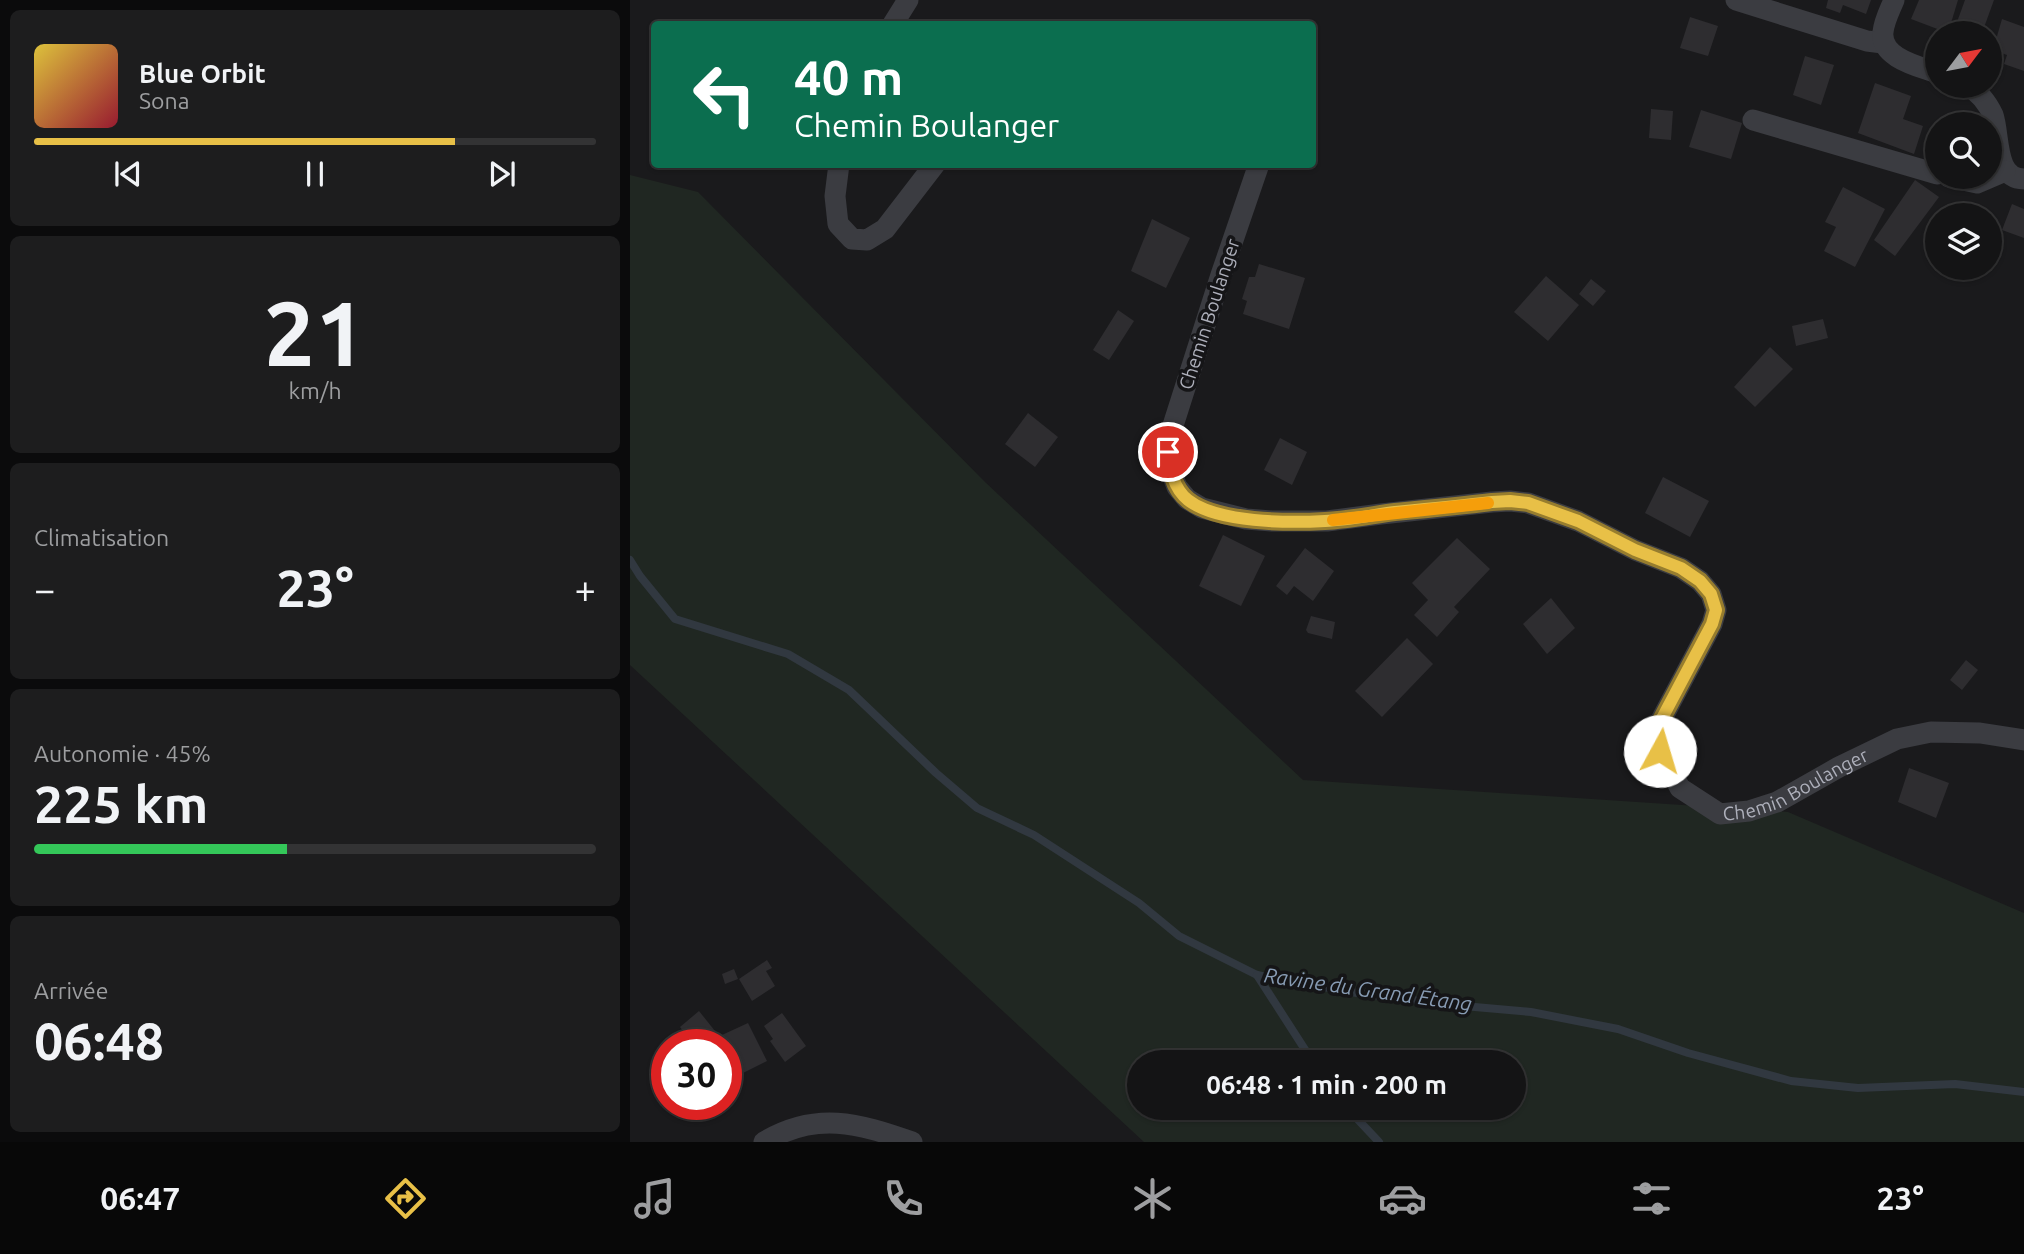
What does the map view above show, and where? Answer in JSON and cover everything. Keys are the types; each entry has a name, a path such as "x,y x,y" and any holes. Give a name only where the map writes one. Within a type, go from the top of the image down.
{"street":[{"path":"894,21 908,0"},
{"path":"1736,0 1867,41 1883,43 1900,58 1925,68"},
{"path":"1883,43 1883,27 1894,0"},
{"path":"1983,98 1993,117 2000,156 2015,175"},
{"path":"1753,120 1925,170"},
{"path":"838,168 835,196 838,224 852,239 867,240 885,229 932,168"},
{"name":"Chemin Boulanger","path":"1258,168 1169,438 1170,470 1177,487 1187,499 1218,513 1246,519 1286,521 1327,521 1492,502 1528,503 1578,521 1635,550 1681,568 1700,581 1711,594 1716,610 1704,643 1659,724 1660,751 1679,788 1720,814 1749,811 1777,802 1896,739 1931,732 1980,733 2024,740"},
{"path":"764,1142 782,1131 811,1123 855,1124 912,1142"}],"shaded area":[{"path":"630,175 698,192 985,482 1303,780 1788,812 2024,913 2024,1142 1144,1142 630,665"}],"building":[{"path":"1828,0 1871,0 1866,14 1843,5 1840,13 1826,8"},
{"path":"1919,0 1958,0 1952,21 1925,21 1925,24 1911,19"},
{"path":"1965,0 1994,0 1986,21 1957,21"},
{"path":"1690,17 1718,26 1708,56 1680,48"},
{"path":"2001,21 2024,27 2024,71 2004,64 2007,55 2002,53"},
{"path":"1805,56 1834,65 1821,105 1793,95"},
{"path":"1875,83 1911,96 1903,119 1923,126 1914,154 1858,133"},
{"path":"1651,109 1673,111 1671,140 1649,138"},
{"path":"1701,110 1742,123 1731,159 1689,147"},
{"path":"1915,180 1939,197 1935,203 1925,203 1925,216 1895,256 1874,240"},
{"path":"1843,187 1885,209 1855,267 1824,251 1836,227 1825,222"},
{"path":"2012,204 2024,209 2024,238 2002,230"},
{"path":"1152,219 1190,238 1166,288 1131,271"},
{"path":"1259,264 1305,278 1289,329 1243,314 1247,301 1242,299 1249,277 1255,277"},
{"path":"1546,276 1579,305 1548,341 1514,312"},
{"path":"1591,279 1606,291 1593,306 1579,294"},
{"path":"1118,310 1134,321 1109,360 1093,350"},
{"path":"1823,319 1828,338 1796,346 1792,326"},
{"path":"1770,347 1793,369 1755,407 1734,387"},
{"path":"1028,413 1058,437 1035,467 1005,444"},
{"path":"1280,438 1307,452 1292,485 1264,470"},
{"path":"1663,477 1709,501 1690,537 1645,513"},
{"path":"1223,535 1265,556 1241,606 1199,586"},
{"path":"1457,538 1490,569 1454,607 1459,612 1437,637 1414,615 1428,600 1412,583"},
{"path":"1305,548 1334,571 1313,601 1294,586 1287,595 1276,586"},
{"path":"1551,598 1575,628 1547,654 1523,624"},
{"path":"1311,616 1335,622 1332,639 1308,633 1306,630"},
{"path":"1407,638 1433,664 1382,717 1355,691"},
{"path":"1966,660 1978,670 1962,690 1950,680"},
{"path":"1909,768 1949,783 1936,818 1898,802"},
{"path":"767,960 772,968 766,971 775,986 752,1001 739,979"},
{"path":"734,969 738,979 725,984 722,974"},
{"path":"699,1011 713,1029 682,1029 680,1027"},
{"path":"782,1013 806,1046 785,1062 770,1041 773,1039 764,1026"},
{"path":"748,1023 767,1061 742,1074 742,1029 735,1029"}],"waterway":[{"name":"Ravine du Grand Étang","path":"630,560 675,619 788,654 849,690 977,808 1034,835 1139,903 1179,936 1257,975 1357,993 1531,1012 1618,1029 1688,1053 1791,1081 1858,1088 1955,1084 2024,1092"},
{"path":"1257,975 1305,1050"},
{"path":"1358,1120 1379,1142"}],"slow traffic":[{"path":"1333,520 1488,503"}],"route":[{"path":"1168,452 1170,470 1177,487 1187,499 1218,513 1272,521 1327,521 1492,502 1528,503 1578,521 1635,550 1681,568 1700,581 1711,594 1716,610 1704,643 1659,724 1660,751"}]}
